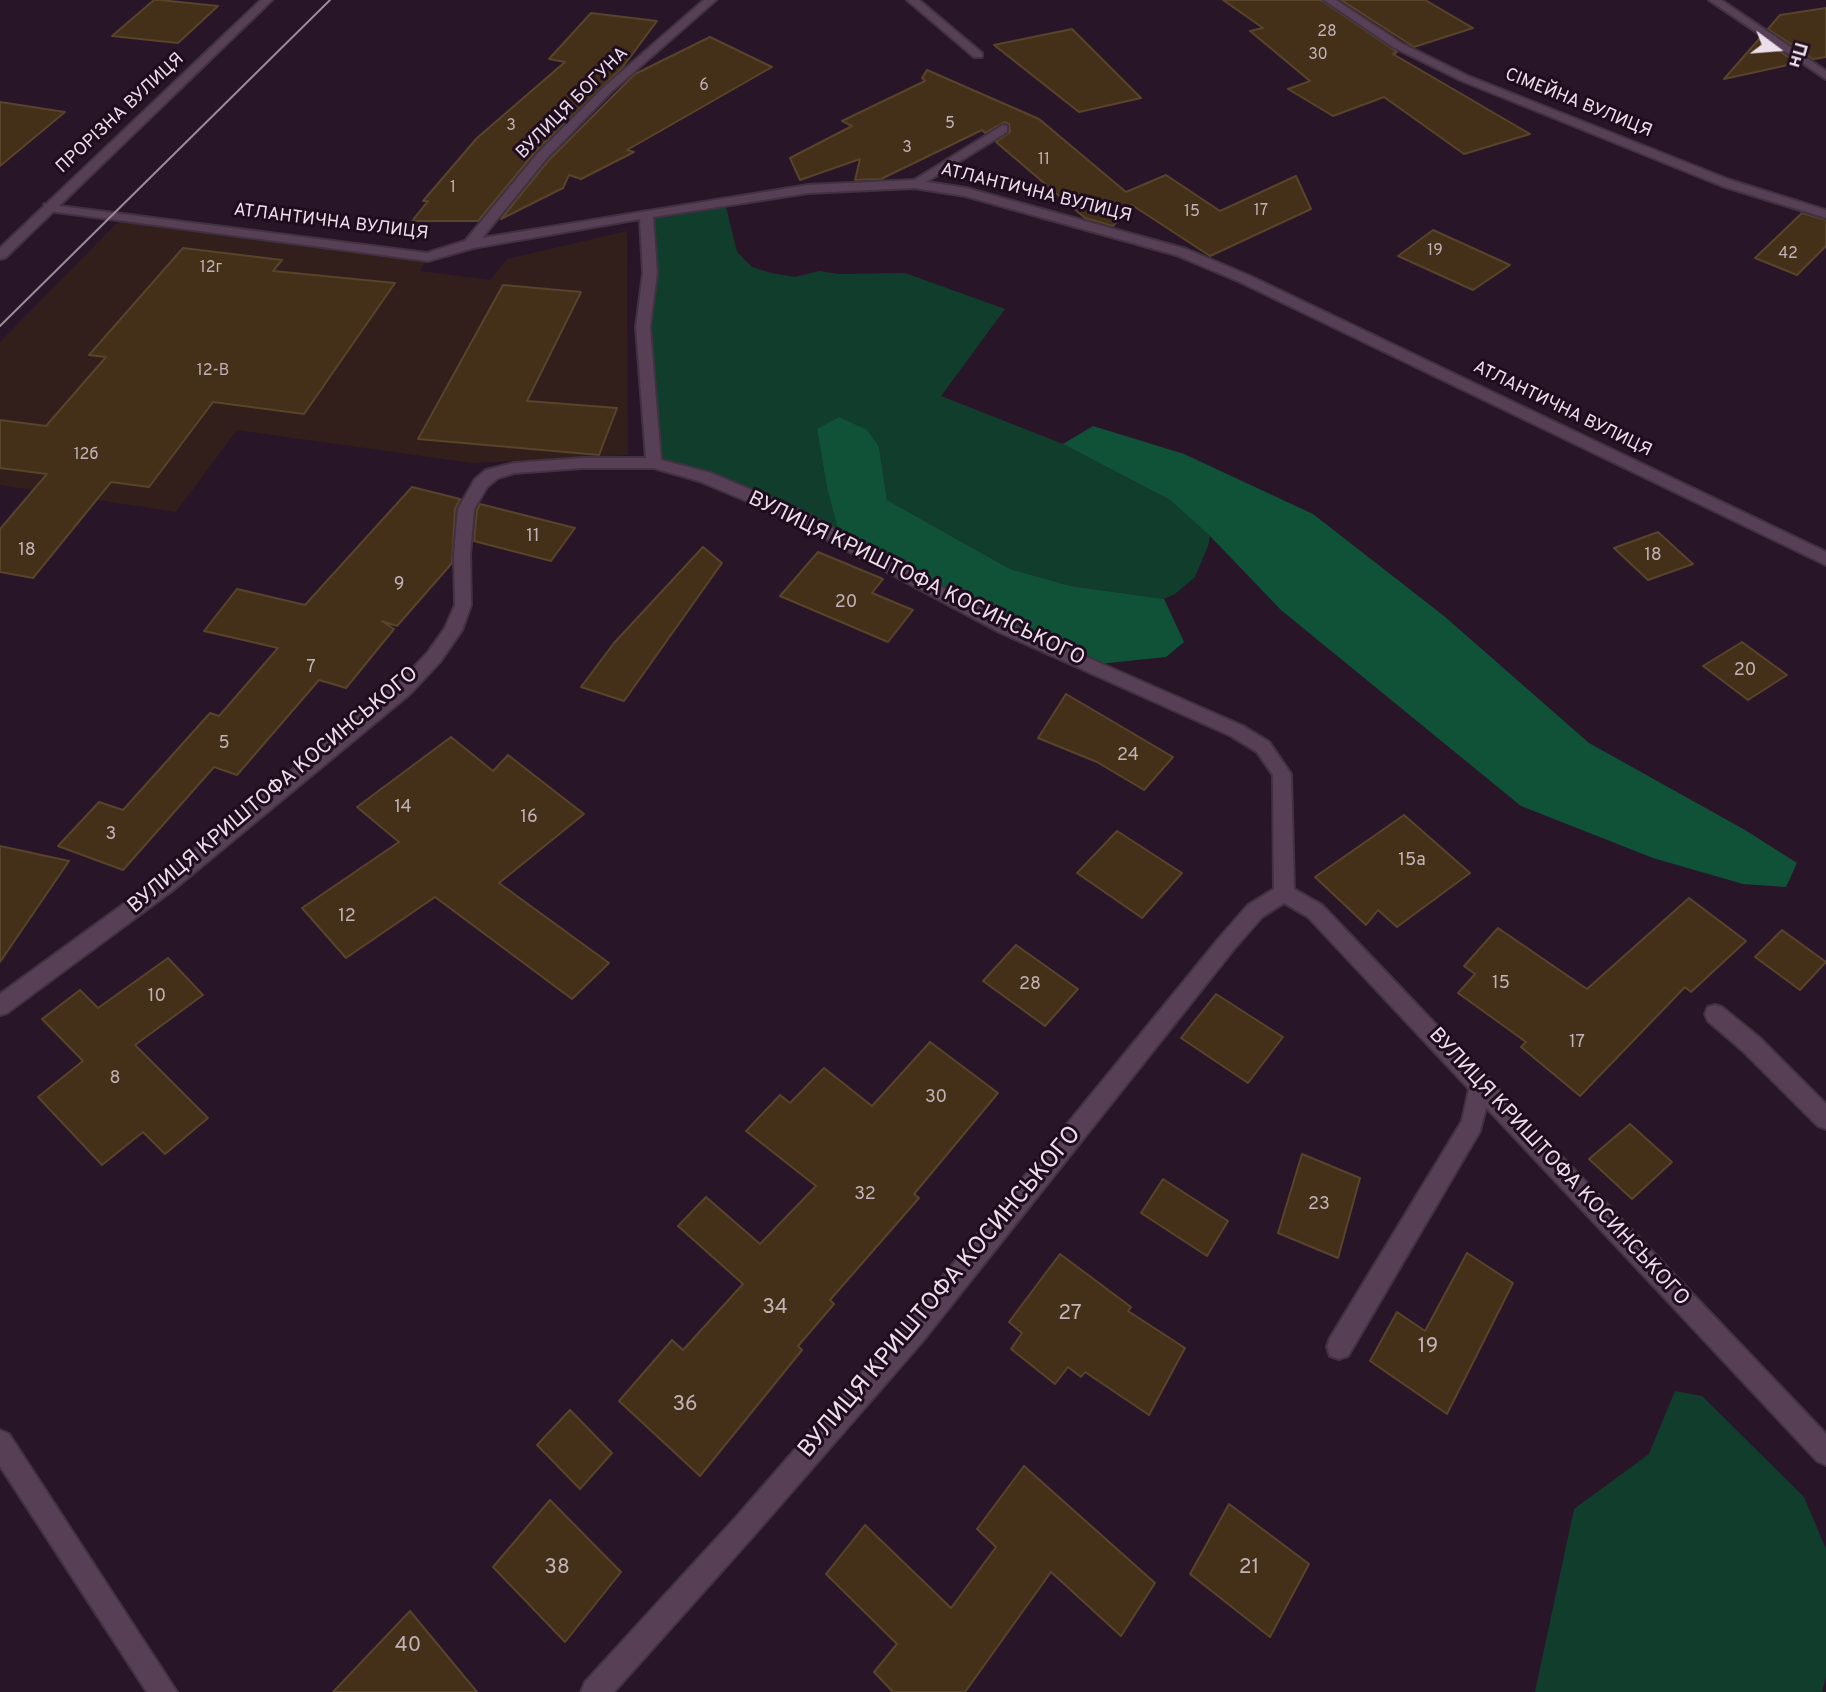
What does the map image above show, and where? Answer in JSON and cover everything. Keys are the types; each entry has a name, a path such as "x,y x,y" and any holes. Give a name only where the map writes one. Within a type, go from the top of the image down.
{"street":[{"name":"ПРОРІЗНА ВУЛИЦЯ","path":"0,255 267,0"},
{"name":"ВУЛИЦЯ БОГУНА","path":"470,244 542,156 607,90 711,0"},
{"path":"912,0 978,55"},
{"name":"СІМЕЙНА ВУЛИЦЯ","path":"1329,0 1397,45 1464,78 1726,183 1826,214"},
{"path":"1714,0 1826,76"},
{"path":"914,184 1003,129"},
{"name":"АТЛАНТИЧНА ВУЛИЦЯ","path":"50,206 428,257 470,244 537,230 808,189 914,184 965,192 1181,252 1245,279 1826,559"},
{"path":"646,214 650,273 643,327 654,463"},
{"name":"ВУЛИЦЯ КРИШТОФА КОСИНСЬКОГО","path":"0,1006 165,885 404,689 427,665 453,630 463,605 466,509 481,483 492,474 514,468 583,463 654,463 705,477 791,513 1005,628 1237,731 1262,747 1282,774 1284,893"},
{"name":"ВУЛИЦЯ КРИШТОФА КОСИНСЬКОГО","path":"1284,893 1315,911 1826,1452"},
{"name":"ВУЛИЦЯ КРИШТОФА КОСИНСЬКОГО","path":"594,1692 747,1524 912,1333 1227,943 1255,911 1284,893"},
{"path":"1715,1014 1752,1045 1826,1119"},
{"path":"1339,1347 1472,1124 1480,1085"},
{"path":"0,1443 163,1692"}],"shaded area":[{"path":"125,215 428,257 420,271 490,280 507,259 627,231 628,455 472,463 237,430 176,512 0,485 0,342"}],"green space":[{"path":"725,203 737,252 752,267 795,277 819,271 838,274 905,273 1005,309 941,396 1063,444 1170,500 1210,536 1195,577 1175,594 1164,599 1071,586 1010,569 887,500 879,447 817,429 827,488 841,541 791,513 654,463 646,214"},
{"path":"839,417 867,430 879,447 887,500 1010,569 1071,586 1164,599 1184,642 1166,657 1089,665 841,541 827,488 817,429"},
{"path":"1093,426 1184,454 1313,514 1444,616 1589,743 1745,830 1797,863 1786,887 1743,884 1653,858 1521,806 1281,610 1210,536 1170,500 1063,444"},
{"path":"1675,1391 1702,1396 1804,1497 1826,1549 1826,1677 1822,1692 1535,1692 1574,1509 1649,1454"}],"building":[{"path":"154,0 218,6 178,43 112,36"},
{"path":"1223,0 1321,0 1397,52 1393,54 1530,134 1464,154 1384,97 1333,116 1288,89 1310,81 1250,31 1263,28"},
{"path":"1341,0 1425,0 1473,28 1414,47"},
{"path":"1826,8 1826,57 1813,59 1768,29 1780,15"},
{"path":"591,13 657,21 622,68 536,151 478,221 412,221 428,201 423,201 477,138 565,62 549,59"},
{"path":"1072,29 1141,98 1079,112 994,45"},
{"path":"710,37 772,67 627,150 634,152 581,179 569,175 563,188 501,219 548,161 635,74"},
{"path":"1760,38 1797,63 1724,79"},
{"path":"927,70 1039,119 1126,192 1166,175 1220,211 1296,176 1311,209 1210,256 1132,205 1113,226 1085,218 996,142 1010,132 1009,124 1004,122 881,179 855,180 860,159 800,180 790,158 852,126 842,121 925,81 922,78"},
{"path":"0,102 65,112 0,166"},
{"path":"1802,213 1826,220 1826,246 1797,275 1755,258"},
{"path":"1433,230 1510,265 1473,290 1398,256"},
{"path":"183,248 282,260 273,271 395,283 304,414 213,402 149,487 111,482 33,578 0,572 0,529 47,474 0,468 0,420 46,426 106,357 89,355"},
{"path":"503,285 581,292 527,401 617,408 599,455 418,439"},
{"path":"412,487 460,499 455,509 452,563 397,626 382,621 394,629 346,688 319,680 237,775 214,767 123,870 58,846 99,802 123,810 210,713 219,716 278,648 204,631 237,589 305,605"},
{"path":"480,504 575,528 551,561 474,541"},
{"path":"1658,532 1693,564 1648,580 1614,548"},
{"path":"703,547 722,563 624,701 581,687 614,643"},
{"path":"818,552 883,579 872,593 913,610 888,642 780,596"},
{"path":"1742,642 1787,675 1748,700 1703,666"},
{"path":"1066,694 1173,757 1144,790 1097,762 1038,738"},
{"path":"451,737 493,771 508,755 584,814 499,883 609,963 572,999 435,897 346,958 302,908 399,842 357,807"},
{"path":"1404,815 1470,873 1397,927 1378,910 1366,925 1315,877"},
{"path":"1117,831 1182,873 1142,918 1077,873"},
{"path":"0,846 69,861 0,962"},
{"path":"1689,898 1746,941 1691,992 1685,987 1580,1096 1521,1047 1526,1042 1458,993 1475,974 1464,966 1498,928 1587,989"},
{"path":"1782,930 1826,962 1800,990 1755,957"},
{"path":"1016,945 1078,989 1045,1026 983,981"},
{"path":"168,958 203,995 135,1045 208,1118 165,1154 143,1132 102,1165 38,1097 83,1061 42,1019 80,990 98,1008"},
{"path":"1216,994 1283,1037 1248,1083 1181,1038"},
{"path":"930,1042 998,1093 914,1194 919,1198 830,1300 834,1304 798,1346 802,1350 700,1476 619,1401 672,1340 683,1350 743,1284 678,1226 706,1197 760,1244 816,1186 746,1131 780,1095 790,1103 824,1068 872,1106"},
{"path":"1630,1124 1672,1162 1632,1199 1589,1159"},
{"path":"1302,1154 1360,1178 1338,1258 1278,1233"},
{"path":"1163,1179 1228,1221 1207,1256 1141,1213"},
{"path":"1467,1253 1513,1283 1447,1414 1370,1361 1397,1312 1425,1331"},
{"path":"1060,1254 1131,1307 1128,1311 1185,1348 1149,1415 1085,1372 1081,1377 1068,1367 1055,1384 1011,1349 1022,1333 1009,1322"},
{"path":"570,1410 612,1453 580,1489 537,1445"},
{"path":"1024,1466 1155,1583 1121,1636 1051,1572 965,1692 893,1692 874,1672 897,1644 826,1574 865,1525 951,1608 996,1547 977,1529"},
{"path":"550,1500 621,1572 565,1642 493,1567"},
{"path":"1229,1504 1309,1564 1270,1637 1190,1574"},
{"path":"410,1611 477,1692 333,1692"}],"tram line":[{"path":"0,326 330,0"}]}
